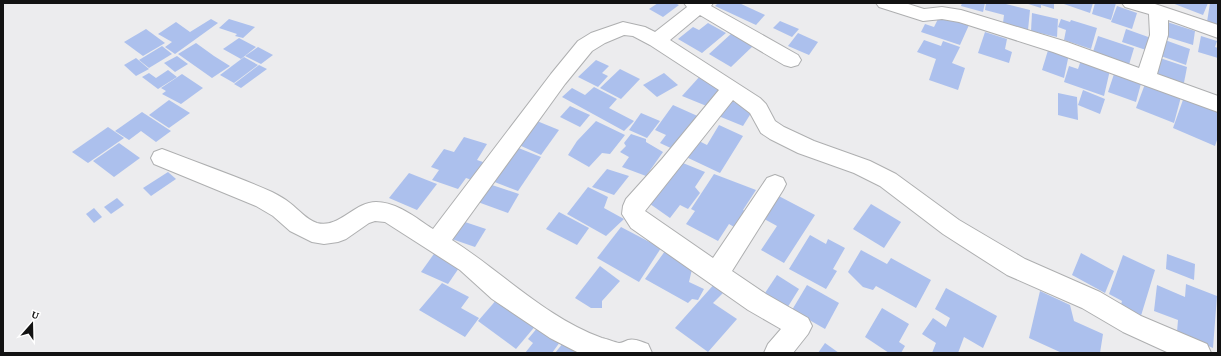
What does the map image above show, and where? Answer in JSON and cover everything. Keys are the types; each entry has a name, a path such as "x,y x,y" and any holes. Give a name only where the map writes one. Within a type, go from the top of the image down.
{"street":[{"path":"885,3 923,15 942,13 961,16 1060,47 1218,104"},
{"path":"1131,3 1218,32"},
{"path":"657,40 698,4 791,60"},
{"path":"1146,78 1159,35 1158,11"},
{"path":"436,243 537,106 585,46 598,38 623,28 638,31 657,40 731,89 759,109 763,120 768,127 776,133 806,147 862,167 888,180 951,227 1016,267 1091,300 1132,324 1198,353"},
{"path":"731,89 670,165 634,206 633,214 638,221 717,273 757,302 799,326 777,353"},
{"path":"162,158 264,199 281,209 298,224 312,232 324,234 338,232 361,216 375,211 390,214 468,264 501,291 559,330 598,349 613,353"},
{"path":"717,273 775,184"},
{"path":"627,353 639,353"}],"building":[{"path":"658,3 675,3 679,5 663,17 649,9"},
{"path":"718,3 739,3 765,15 756,25 715,6"},
{"path":"962,3 985,3 983,12 961,6"},
{"path":"986,3 1002,3 1030,10 1028,30 1003,23 1004,15 985,10"},
{"path":"1025,3 1054,3 1054,9 1041,5 1041,8"},
{"path":"1061,3 1093,3 1090,13"},
{"path":"1095,3 1116,3 1111,20 1092,14"},
{"path":"1172,3 1208,3 1203,15"},
{"path":"1210,3 1218,4 1218,26 1207,22"},
{"path":"1117,6 1137,13 1132,29 1111,22"},
{"path":"1032,13 1058,19 1057,37 1031,31"},
{"path":"940,15 969,25 960,45 921,32 925,24 934,27"},
{"path":"211,19 218,23 175,54 165,47 172,42 158,34 176,22 190,32"},
{"path":"229,19 255,27 243,38 235,36 237,34 219,28"},
{"path":"1061,19 1070,22 1071,20 1097,28 1091,49 1064,40 1066,30 1058,27"},
{"path":"780,21 799,29 792,37 773,28"},
{"path":"1167,22 1195,31 1193,45 1164,36"},
{"path":"708,23 726,33 702,53 678,39 693,27 699,30"},
{"path":"146,29 165,43 143,56 124,42"},
{"path":"1126,29 1151,38 1149,51 1122,42"},
{"path":"985,32 1007,39 1005,49 1012,52 1009,63 978,53"},
{"path":"732,33 754,45 731,67 709,54"},
{"path":"798,33 818,42 809,55 788,46"},
{"path":"1098,36 1134,48 1128,68 1092,55"},
{"path":"1201,36 1217,41 1215,47 1218,48 1218,58 1198,52"},
{"path":"239,38 256,47 241,59 223,49"},
{"path":"1162,39 1190,49 1186,65 1158,55"},
{"path":"924,40 941,46 943,41 960,47 952,63 965,68 958,90 929,80 936,59 917,52"},
{"path":"196,43 230,66 212,78 178,54"},
{"path":"162,46 172,54 149,68 139,60"},
{"path":"258,47 273,55 261,64 245,56"},
{"path":"1049,47 1069,54 1064,78 1042,70"},
{"path":"177,56 188,64 175,72 164,63"},
{"path":"244,57 258,65 234,83 220,75"},
{"path":"1157,57 1187,67 1183,88 1153,78"},
{"path":"136,58 149,69 136,76 124,65"},
{"path":"596,60 609,66 602,73 608,76 598,87 578,77"},
{"path":"1081,60 1110,70 1104,96 1064,82 1069,66 1078,69"},
{"path":"259,65 267,69 241,88 234,84"},
{"path":"620,69 640,79 621,99 600,88"},
{"path":"168,70 177,77 158,89 142,77 149,73 156,78"},
{"path":"1115,71 1142,80 1136,102 1108,92"},
{"path":"664,73 678,85 657,97 643,85"},
{"path":"182,74 203,88 181,104 162,94 166,91 161,88"},
{"path":"701,75 723,86 709,107 682,96"},
{"path":"1145,84 1181,97 1174,123 1136,108"},
{"path":"594,87 617,99 609,108 634,121 624,131 562,97 572,88 585,95"},
{"path":"1083,90 1105,99 1100,114 1078,105"},
{"path":"1058,93 1077,97 1078,120 1058,115"},
{"path":"1184,97 1218,111 1218,137 1215,146 1173,128"},
{"path":"727,99 753,110 743,126 716,115"},
{"path":"169,100 190,113 169,128 149,115"},
{"path":"673,105 702,118 677,151 660,143 666,135 655,130"},
{"path":"570,106 590,115 580,127 560,117"},
{"path":"142,112 171,131 156,142 141,131 129,140 115,131"},
{"path":"641,113 660,121 647,138 629,130"},
{"path":"537,121 559,130 541,155 519,145"},
{"path":"596,121 625,135 610,154 602,153 589,167 568,155 577,141"},
{"path":"719,125 743,136 720,173 684,156 695,139 707,145"},
{"path":"108,127 124,138 88,163 72,152"},
{"path":"631,134 646,139 646,142 663,152 646,176 622,167 629,157 620,152 626,146 624,143"},
{"path":"464,137 487,144 477,160 486,163 475,181 466,178 458,189 432,180 439,170 431,167 444,149 454,152"},
{"path":"119,143 140,158 114,177 93,161"},
{"path":"516,147 541,157 518,191 492,181"},
{"path":"678,161 705,172 695,187 700,193 688,209 680,205 670,218 643,199"},
{"path":"607,169 629,176 614,195 592,187"},
{"path":"168,172 176,179 151,196 143,188"},
{"path":"409,173 437,184 417,210 389,198"},
{"path":"714,174 756,190 743,210 752,214 741,231 729,224 718,241 686,224 695,211 691,209"},
{"path":"486,183 519,194 508,213 475,201"},
{"path":"588,187 608,197 604,208 624,219 606,236 567,214"},
{"path":"773,193 815,215 784,263 761,250 777,226 757,215"},
{"path":"117,198 124,205 111,214 104,207"},
{"path":"871,204 901,222 884,248 853,229"},
{"path":"94,208 102,217 94,223 86,214"},
{"path":"559,212 589,228 577,245 546,229"},
{"path":"456,219 486,229 475,247 446,237"},
{"path":"621,227 661,248 639,282 597,258"},
{"path":"810,235 826,244 828,239 845,248 833,269 837,271 826,289 789,269"},
{"path":"861,250 887,264 891,258 931,280 916,308 876,286 873,290 863,287 848,272"},
{"path":"436,251 463,262 448,284 421,272"},
{"path":"665,251 693,265 689,282 704,289 698,300 692,299 688,303 645,279"},
{"path":"1081,253 1114,271 1105,293 1072,275"},
{"path":"1167,254 1195,264 1194,280 1166,269"},
{"path":"1123,255 1155,270 1140,319 1120,308 1122,301 1109,294"},
{"path":"600,266 620,281 602,301 602,308 591,308 575,298"},
{"path":"777,275 799,289 784,313 761,299"},
{"path":"717,281 729,287 713,303 737,319 708,352 675,328"},
{"path":"442,283 469,297 461,308 479,318 465,337 419,310"},
{"path":"1186,284 1217,296 1213,348 1177,332 1178,320 1154,311 1157,285 1185,297"},
{"path":"807,285 839,303 825,329 792,310"},
{"path":"946,288 997,316 983,348 964,337 958,353 932,353 936,343 922,334 933,318 946,327 950,318 935,309"},
{"path":"1040,291 1070,305 1074,321 1103,334 1100,353 1062,353 1029,338"},
{"path":"498,298 537,324 516,349 478,321"},
{"path":"882,308 909,324 899,342 905,346 901,353 889,353 865,337"},
{"path":"538,327 560,342 552,353 525,353 533,343 528,339"},
{"path":"563,343 576,353 555,353"},
{"path":"825,343 839,353 818,353"}]}
